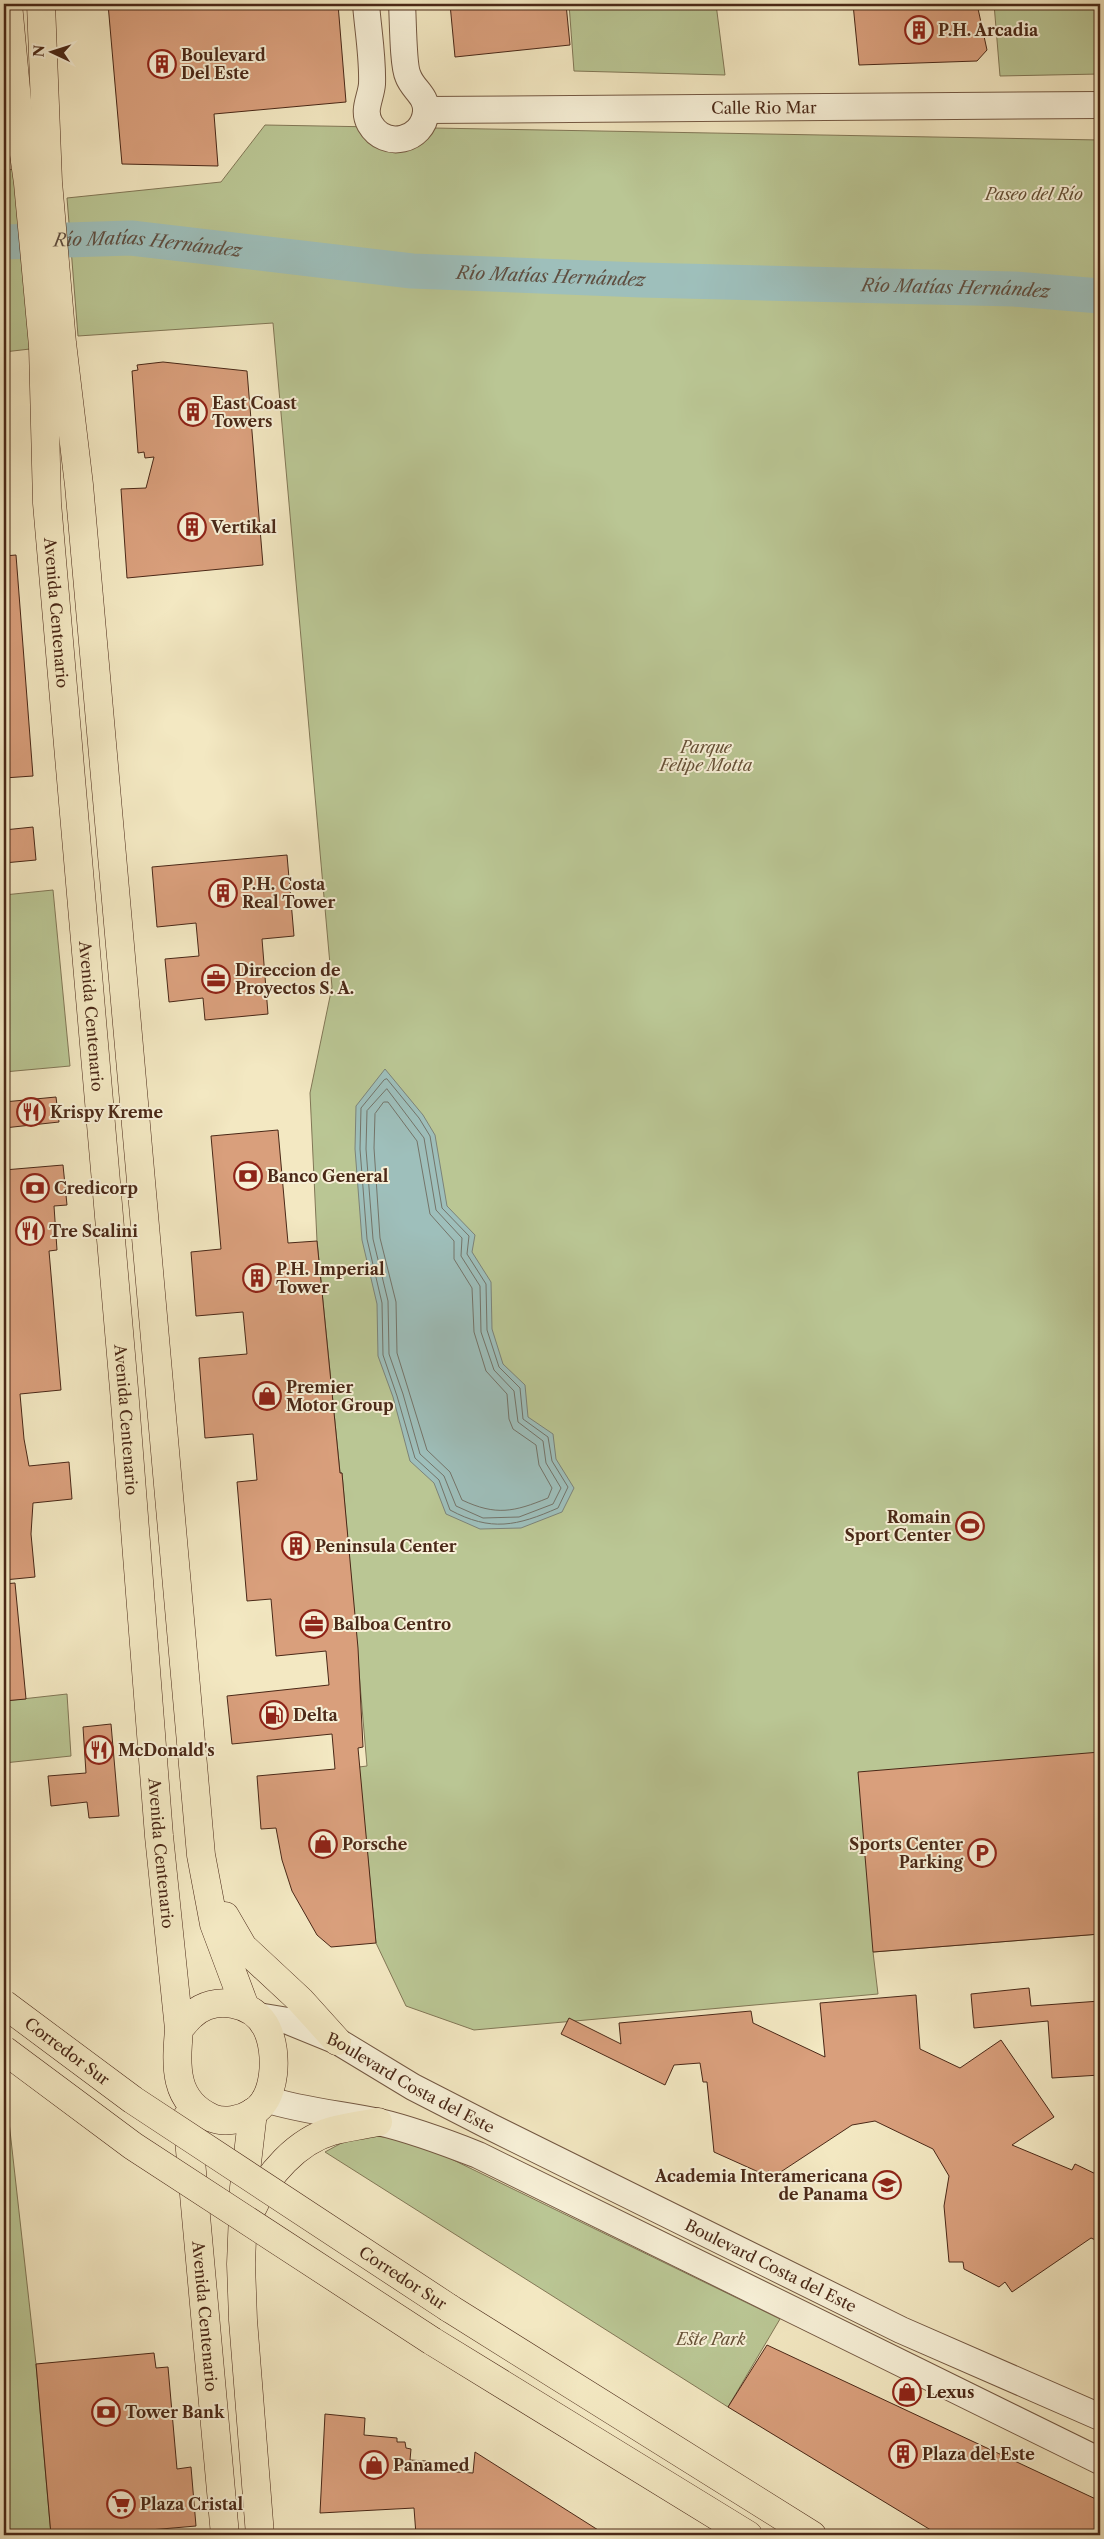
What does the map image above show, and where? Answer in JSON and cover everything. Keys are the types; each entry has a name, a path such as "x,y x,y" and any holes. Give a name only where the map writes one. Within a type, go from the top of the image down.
{"main road":[{"name":"Avenida Centenario","path":"8,4 18,112 38,182"},
{"name":"Avenida Centenario","path":"41,4 38,182 53,345 79,486 203,1873 214,1924 251,2011"},
{"name":"Avenida Centenario","path":"53,345 47,503 139,1572 160,1846 179,2030"},
{"path":"96,1072 132,1069"},
{"path":"139,1572 176,1569"},
{"path":"151,1725 189,1722"},
{"path":"203,1873 214,1890 228,1924 243,1947 300,2000 337,2040"},
{"path":"259,2106 236,2120 216,2120 198,2112 185,2098 178,2069 179,2030 192,2014 211,2005 231,2003 251,2011 267,2029 273,2050 272,2076 259,2106 244,2188 242,2255 243,2320 260,2535"},
{"name":"Corredor Sur","path":"4,2004 133,2100 449,2308 812,2535"},
{"path":"4,2050 133,2146 432,2341 748,2535"},
{"name":"Avenida Centenario","path":"185,2098 225,2535"},
{"path":"242,2255 250,2215 259,2193 278,2167 302,2146 331,2132 378,2122"},
{"path":"218,2454 253,2449"}],"street":[{"path":"366,4 372,84 367,116 371,125 385,138 404,139 420,128 426,110 420,91 408,76 402,4"},
{"name":"Calle Rio Mar","path":"426,110 1100,105"},
{"name":"Boulevard Costa del Este","path":"251,2011 288,2021 337,2040 413,2087 491,2127 902,2330 1100,2417"},
{"name":"Boulevard Costa del Este","path":"259,2106 378,2122 420,2133 478,2155 759,2294 1099,2456"},
{"path":"478,2155 491,2127"},
{"path":"759,2294 773,2265"}],"green space":[{"path":"569,4 716,4 725,75 574,71"},
{"path":"994,4 1100,4 1100,74 1000,76"},
{"name":"Parque Felipe Motta","path":"265,125 1100,140 1100,1934 873,1952 878,1994 474,2030 406,2006 376,1943 359,1767 367,1766 342,1473 340,1473 317,1241 310,1093 332,987 273,323 78,336 67,198 221,182"},
{"path":"16,169 30,349 4,352 4,170"},
{"path":"53,890 70,1066 4,1072 4,895"},
{"path":"67,1694 71,1756 4,1763 4,1701"},
{"path":"4,2077 36,2364 51,2535 4,2535"},
{"name":"Este Park","path":"376,2136 406,2140 439,2153 780,2319 728,2407 325,2152 347,2140"}],"water":[{"path":"385,1069 423,1115 435,1135 447,1206 475,1235 472,1252 491,1282 492,1329 503,1364 525,1385 528,1417 553,1434 556,1459 574,1488 562,1512 521,1528 480,1529 446,1514 434,1483 410,1461 393,1397 378,1356 377,1304 362,1240 355,1149 356,1106"}],"building":[{"path":"108,4 338,4 346,102 214,114 218,166 122,164"},
{"path":"450,4 566,4 570,45 455,57"},
{"name":"P.H. Arcadia","path":"853,4 977,4 987,50 977,61 859,65"},
{"path":"163,362 247,371 263,565 127,578 121,489 146,488 154,457 145,458 144,452 138,453 132,371 138,370 137,365"},
{"path":"16,555 33,776 4,778 4,556"},
{"path":"33,827 36,860 4,863 4,830"},
{"path":"287,855 294,936 262,939 268,1014 205,1020 203,998 169,1002 165,959 199,956 196,923 157,927 152,867"},
{"name":"Krispy Kreme","path":"56,1097 59,1122 4,1128 4,1102"},
{"path":"278,1130 288,1243 317,1241 340,1473 342,1473 358,1648 363,1747 358,1748 376,1943 331,1947 317,1935 292,1891 282,1860 276,1828 261,1829 257,1776 335,1769 332,1734 232,1744 227,1696 329,1685 326,1651 276,1656 271,1599 247,1601 237,1482 257,1480 253,1434 205,1438 199,1358 247,1354 243,1312 196,1316 191,1252 221,1249 211,1136"},
{"path":"63,1165 67,1205 54,1206 57,1250 49,1251 61,1390 20,1394 24,1439 29,1466 69,1462 72,1499 33,1503 31,1534 35,1577 4,1580 4,1170"},
{"path":"15,1583 26,1699 4,1701 4,1584"},
{"name":"McDonald's","path":"111,1724 119,1816 89,1818 87,1802 51,1806 48,1776 86,1773 83,1727"},
{"name":"Sports Center Parking","path":"1100,1752 1100,1934 873,1952 858,1772"},
{"path":"1029,1988 1031,2006 1100,2001 1100,2075 1052,2078 1048,2021 974,2028 971,1994"},
{"path":"916,1995 920,2049 960,2068 1001,2040 1054,2117 1012,2145 1072,2170 1075,2164 1100,2176 1100,2242 1091,2238 1012,2292 1005,2282 999,2287 964,2269 963,2262 949,2262 944,2206 949,2176 933,2149 875,2121 852,2125 773,2177 769,2171 763,2174 714,2152 707,2082 703,2082 700,2063 674,2065 665,2085 561,2034 569,2018 621,2044 619,2023 751,2011 753,2023 825,2057 820,2003"},
{"name":"Plaza del Este","path":"767,2345 1100,2501 1100,2535 939,2535 728,2407"},
{"name":"Tower Bank","path":"154,2353 156,2368 168,2367 177,2469 191,2467 196,2526 115,2533 113,2535 51,2535 36,2364"},
{"path":"325,2414 365,2418 364,2435 397,2438 397,2442 405,2442 406,2448 411,2449 410,2460 426,2461 426,2470 473,2473 475,2452 606,2535 416,2535 414,2508 320,2513"}],"waterway":[{"name":"Río Matías Hernández","path":"4,242 131,238 412,271 641,280 1014,289 1100,296"},
{"path":"4,2501 7,2535"}],"place":[{"name":"P.H. Arcadia","path":"919,30"},
{"name":"Boulevard Del Este","path":"162,64"},
{"name":"East Coast Towers","path":"193,412"},
{"name":"Vertikal","path":"192,527"},
{"name":"P.H. Costa Real Tower","path":"223,893"},
{"name":"Direccion de Proyectos S. A.","path":"216,979"},
{"name":"Krispy Kreme","path":"31,1112"},
{"name":"Banco General","path":"248,1176"},
{"name":"Credicorp","path":"35,1188"},
{"name":"Tre Scalini","path":"30,1231"},
{"name":"P.H. Imperial Tower","path":"257,1278"},
{"name":"Premier Motor Group","path":"267,1396"},
{"name":"Romain Sport Center","path":"970,1526"},
{"name":"Peninsula Center","path":"296,1546"},
{"name":"Balboa Centro","path":"314,1624"},
{"name":"Delta","path":"274,1715"},
{"name":"McDonald's","path":"99,1750"},
{"name":"Porsche","path":"323,1844"},
{"name":"Sports Center Parking","path":"982,1853"},
{"name":"Academia Interamericana de Panama","path":"887,2185"},
{"name":"Lexus","path":"907,2392"},
{"name":"Tower Bank","path":"106,2412"},
{"name":"Plaza del Este","path":"903,2454"},
{"name":"Panamed","path":"374,2465"},
{"name":"Plaza Cristal","path":"121,2504"}],"park label":[{"name":"Paseo del Río","path":"1034,194"}]}
